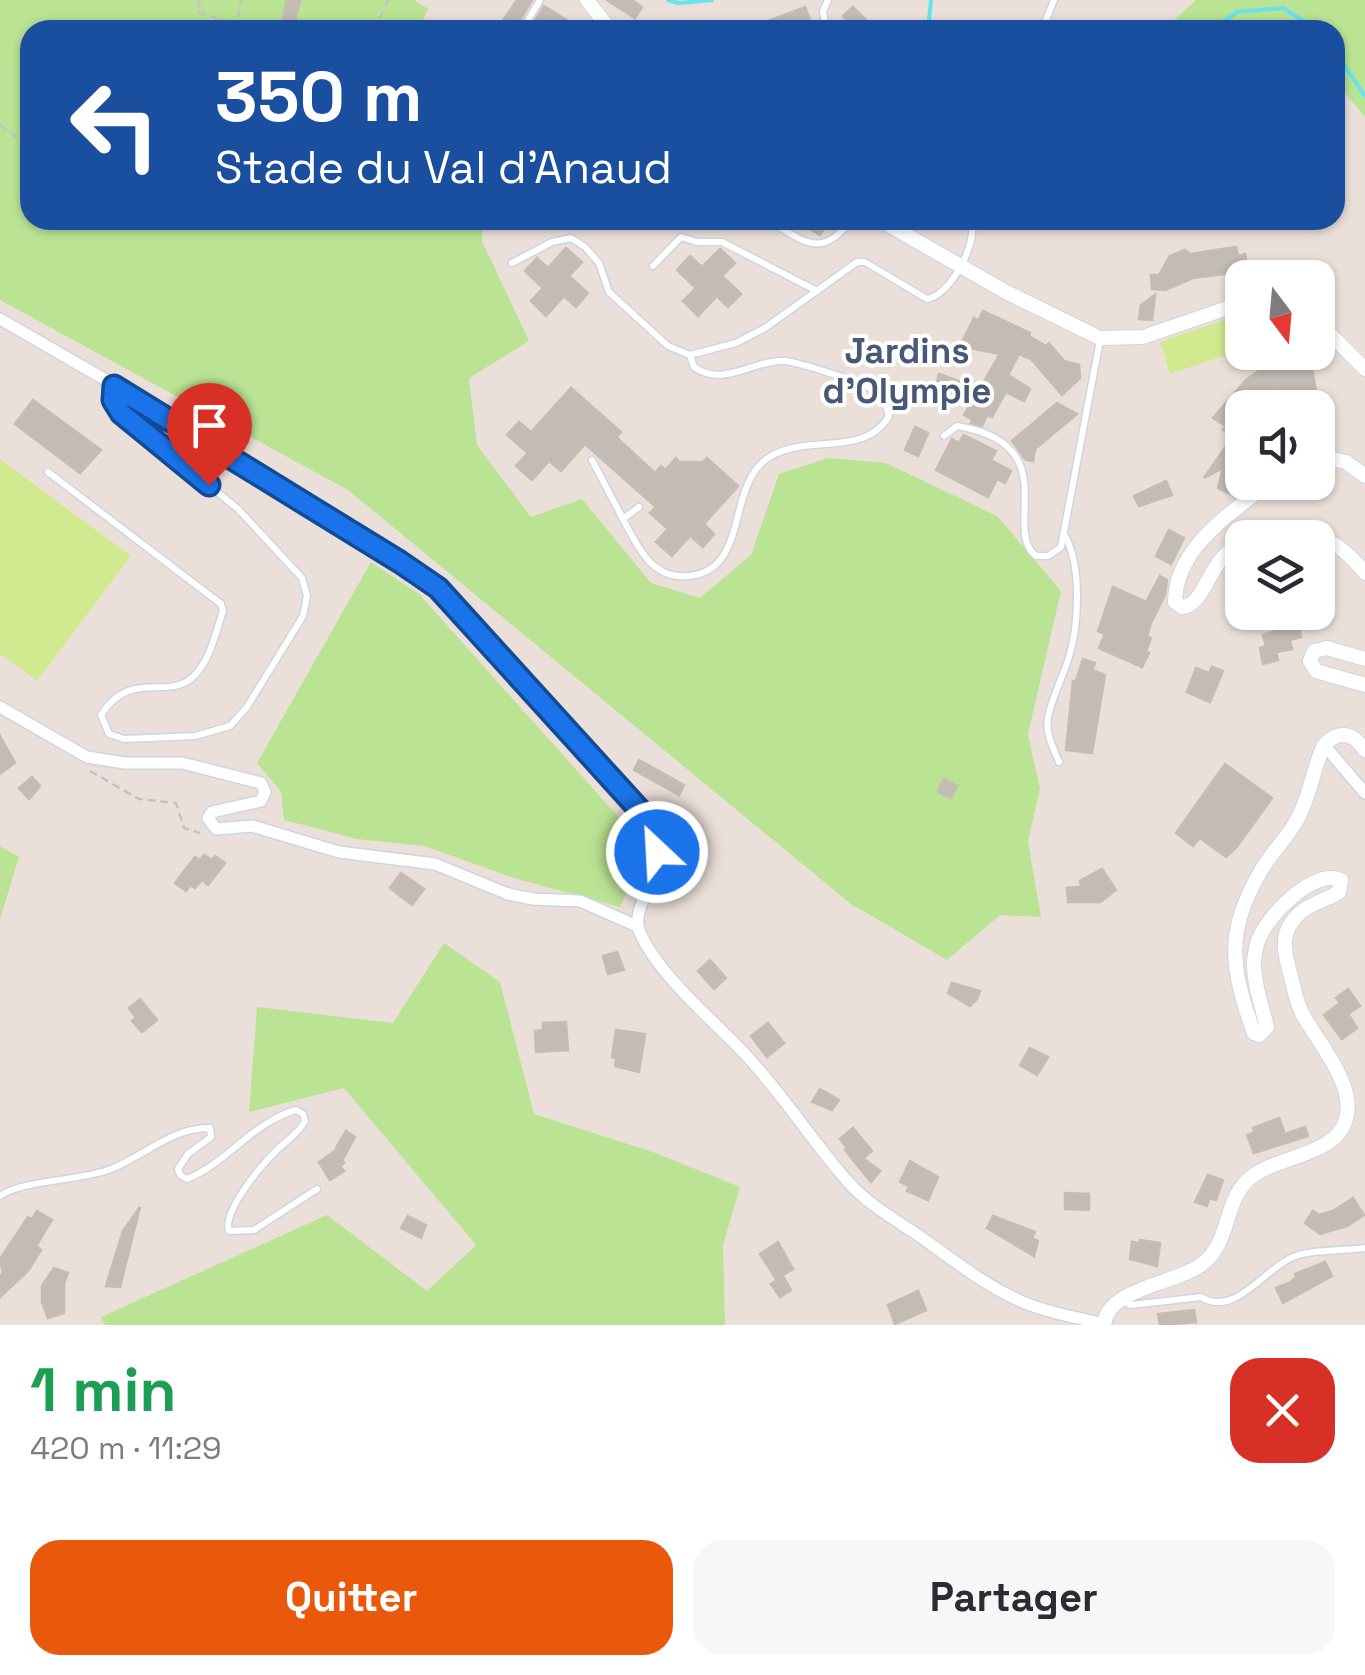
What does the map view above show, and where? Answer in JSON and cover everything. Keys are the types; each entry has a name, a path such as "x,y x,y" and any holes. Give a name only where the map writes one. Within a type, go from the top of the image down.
{"street":[{"path":"587,0 602,20"},
{"path":"897,230 960,267 1100,338 1143,336 1225,308"},
{"path":"0,319 438,588 646,817 654,833 656,871 638,926 642,938 682,991 744,1053 859,1192 993,1287 1021,1301 1104,1324 1108,1308 1120,1300 1200,1266 1216,1252 1227,1228 1233,1199 1256,1172 1326,1144 1340,1130 1348,1100 1341,1080 1300,1008 1284,952 1284,937 1306,906 1338,892 1341,880 1326,876 1313,881 1284,904 1258,940 1254,965 1264,1034 1254,1033 1234,965 1233,940 1253,886 1300,814 1324,745 1332,736 1351,735 1365,750"},
{"path":"1335,339 1365,369"},
{"path":"1335,460 1346,462 1365,476"},
{"path":"1225,554 1218,559 1198,600 1182,608 1175,602 1180,574 1203,538 1248,500"},
{"path":"1335,543 1365,573"},
{"path":"1365,659 1327,648 1314,651 1310,661 1316,671 1365,684"},
{"path":"0,707 76,753 125,763 182,763 261,784 265,792 261,802 212,812 208,818 216,830 252,826 340,852 436,864 508,894 580,900 638,926"},
{"path":"1324,745 1365,793"}],"lane":[{"path":"786,230 810,244 824,245 843,230"},
{"path":"512,262 552,242 571,238 599,263 609,292 668,346 690,354 736,343 817,291 849,265 865,262 933,299 960,267 973,230"},
{"path":"653,266 680,236 697,242 722,242 817,291"},
{"path":"944,436 958,426 970,428 984,432 1010,450 1027,489 1024,528 1030,551 1036,556 1048,556 1061,547 1100,338"},
{"path":"592,460 642,554 658,571 682,577 703,574 723,558 746,488 762,462 784,450 868,438 890,416 886,404 872,390 802,364 767,362 728,376 713,375 694,367 690,354"},
{"path":"48,472 221,604 223,611 206,659 191,679 124,690 102,714 109,734 124,739 195,736 230,726 246,708 303,616 307,596 302,578 238,508 121,413 113,400 114,386"},
{"path":"623,520 639,507"},
{"path":"1059,762 1047,720 1070,652 1076,568 1064,534"},
{"path":"1,1193 108,1170 168,1138 210,1128 211,1137 188,1154 178,1169 180,1176 187,1178 202,1173 264,1125 296,1110 304,1114 301,1129 273,1153 232,1208 226,1224 228,1231 254,1230 317,1189"},
{"path":"1120,1300 1131,1305 1202,1297 1208,1301 1226,1300 1246,1293 1294,1256 1365,1248"}],"path":[{"path":"200,0 197,12 218,20"},
{"path":"76,753 97,777 122,792 139,799 176,803 184,828 200,833 216,830"}],"green space":[{"path":"0,0 414,0 428,9 423,20 20,20 20,230 482,230 482,241 529,341 469,378 477,445 531,517 582,499 651,583 700,598 751,555 779,474 828,458 886,463 997,516 1061,591 1028,734 1040,789 1028,841 1041,917 1000,915 947,960 851,904 348,490 0,300"},
{"path":"1196,0 1365,0 1365,117 1345,93 1345,20 1174,20"},
{"path":"1225,320 1225,355 1170,374 1160,342"},
{"path":"0,459 131,556 37,681 0,654"},
{"path":"371,562 419,594 631,831 635,872 620,907 517,879 424,846 357,839 284,820 281,792 257,763"},
{"path":"0,846 19,857 0,919"},
{"path":"444,943 500,982 534,1114 653,1152 740,1187 723,1245 725,1325 105,1325 101,1317 327,1215 427,1291 476,1245 344,1088 249,1112 257,1007 393,1023"}],"building":[{"path":"287,0 300,0 295,20 283,18"},
{"path":"517,0 532,0 520,20 504,19"},
{"path":"607,0 632,0 642,7 635,18"},
{"path":"544,6 566,20 538,20"},
{"path":"805,7 810,20 771,20"},
{"path":"853,7 866,20 847,20 843,16"},
{"path":"1236,247 1238,256 1245,254 1246,260 1225,260 1225,274 1193,278 1165,290 1152,289 1151,275 1159,275 1170,256 1185,250 1190,254"},
{"path":"566,248 582,262 569,276 588,293 576,307 564,296 546,316 531,301 543,288 525,271 537,258 548,268"},
{"path":"720,249 735,263 722,276 741,294 728,307 717,296 698,316 683,301 696,288 677,270 690,256 702,267"},
{"path":"1155,295 1152,320 1139,319 1141,305"},
{"path":"983,311 1030,333 1046,346 1049,343 1064,361 1079,365 1080,378 1062,395 1031,359 1019,354 1008,375 1030,389 1024,401 1006,392 982,426 971,423 973,420 964,415 1000,354 960,346 974,318 978,321"},
{"path":"1260,370 1312,370 1316,390 1237,390"},
{"path":"939,374 959,381 955,394 935,388"},
{"path":"571,388 621,432 616,437 655,473 661,466 665,470 676,458 679,462 703,462 707,458 738,486 704,524 714,534 703,547 690,536 672,556 656,542 668,529 650,513 656,507 585,444 561,471 549,461 532,480 516,466 528,453 507,435 519,422 531,432"},
{"path":"33,400 101,450 80,473 15,424"},
{"path":"1057,403 1077,414 1035,449 1033,461 1026,460 1012,441"},
{"path":"1225,404 1225,425 1213,418"},
{"path":"915,427 928,433 918,456 905,450"},
{"path":"964,435 996,451 991,460 1011,471 1005,483 997,479 988,497 936,470 952,439 959,443"},
{"path":"1225,448 1225,491 1218,488 1223,468 1204,478"},
{"path":"1166,481 1172,495 1139,506 1134,496"},
{"path":"1169,530 1184,538 1171,564 1156,556"},
{"path":"1160,576 1167,580 1165,595 1151,623 1146,651 1149,653 1142,667 1099,648 1105,634 1098,631 1113,587 1146,602"},
{"path":"1299,630 1301,637 1290,640 1292,649 1276,652 1278,660 1263,664 1263,635"},
{"path":"1083,659 1095,663 1092,670 1105,675 1092,753 1066,750 1073,681"},
{"path":"1212,667 1223,671 1210,702 1187,692 1196,668 1209,673"},
{"path":"0,736 15,763 0,774"},
{"path":"639,760 684,785 679,795 634,770"},
{"path":"1225,764 1272,798 1226,857 1200,838 1193,846 1176,833"},
{"path":"32,777 40,786 29,799 19,788"},
{"path":"944,779 957,786 951,798 938,792"},
{"path":"204,855 225,863 208,885 202,880 186,891 175,883 195,857 200,860"},
{"path":"1102,869 1116,890 1100,902 1068,902 1067,888 1081,887 1080,881"},
{"path":"401,873 424,889 412,905 390,888"},
{"path":"617,952 624,970 608,974 603,956"},
{"path":"710,960 726,978 714,989 698,971"},
{"path":"952,983 980,991 977,999 970,1006 948,993"},
{"path":"1348,989 1360,1006 1348,1014 1357,1028 1342,1039 1324,1015 1340,1003 1336,998"},
{"path":"140,999 157,1020 142,1032 132,1021 136,1018 129,1008"},
{"path":"566,1022 568,1050 536,1052 535,1031 543,1030 543,1023"},
{"path":"768,1023 784,1043 767,1057 751,1036"},
{"path":"616,1030 645,1034 639,1072 615,1066 616,1058 612,1057"},
{"path":"1030,1048 1048,1057 1037,1075 1020,1065"},
{"path":"820,1089 839,1100 832,1110 812,1102"},
{"path":"1279,1118 1285,1134 1305,1127 1308,1136 1254,1153 1247,1135 1255,1132 1253,1128"},
{"path":"853,1128 872,1151 863,1158 880,1171 871,1182 840,1139"},
{"path":"346,1131 355,1137 343,1159 336,1148"},
{"path":"336,1150 344,1171 330,1180 319,1162"},
{"path":"910,1161 938,1177 928,1200 907,1191 909,1186 900,1182"},
{"path":"1208,1175 1223,1180 1216,1200 1209,1198 1207,1206 1195,1202"},
{"path":"1065,1193 1089,1194 1089,1210 1065,1209"},
{"path":"1353,1198 1364,1215 1347,1226 1320,1234 1305,1223 1313,1211 1319,1215 1333,1211"},
{"path":"140,1207 120,1287 106,1286 123,1231"},
{"path":"37,1211 52,1220 36,1246 41,1250 28,1271 0,1297 0,1259 28,1217 32,1219"},
{"path":"408,1216 426,1225 421,1238 401,1228"},
{"path":"993,1216 1035,1232 1032,1238 1038,1241 1034,1256 987,1228"},
{"path":"778,1242 793,1269 776,1279 760,1254"},
{"path":"1132,1242 1160,1243 1157,1266 1130,1259"},
{"path":"1325,1262 1332,1276 1283,1303 1276,1288 1291,1282 1295,1274"},
{"path":"54,1268 68,1273 64,1313 48,1318 42,1286"},
{"path":"783,1276 791,1290 780,1297 771,1284"},
{"path":"918,1291 926,1310 895,1324 888,1305"},
{"path":"1194,1310 1196,1322 1160,1325 1158,1314"}],"waterway":[{"path":"668,0 712,0"},
{"path":"929,20 931,0"},
{"path":"1225,20 1237,12 1283,8 1302,20"},
{"path":"1345,67 1365,96"}],"district":[{"name":"Jardins d'Olympie","path":"907,371"}],"route":[{"path":"209,485 121,413 113,400 114,386 438,588 646,817 657,852"}]}
